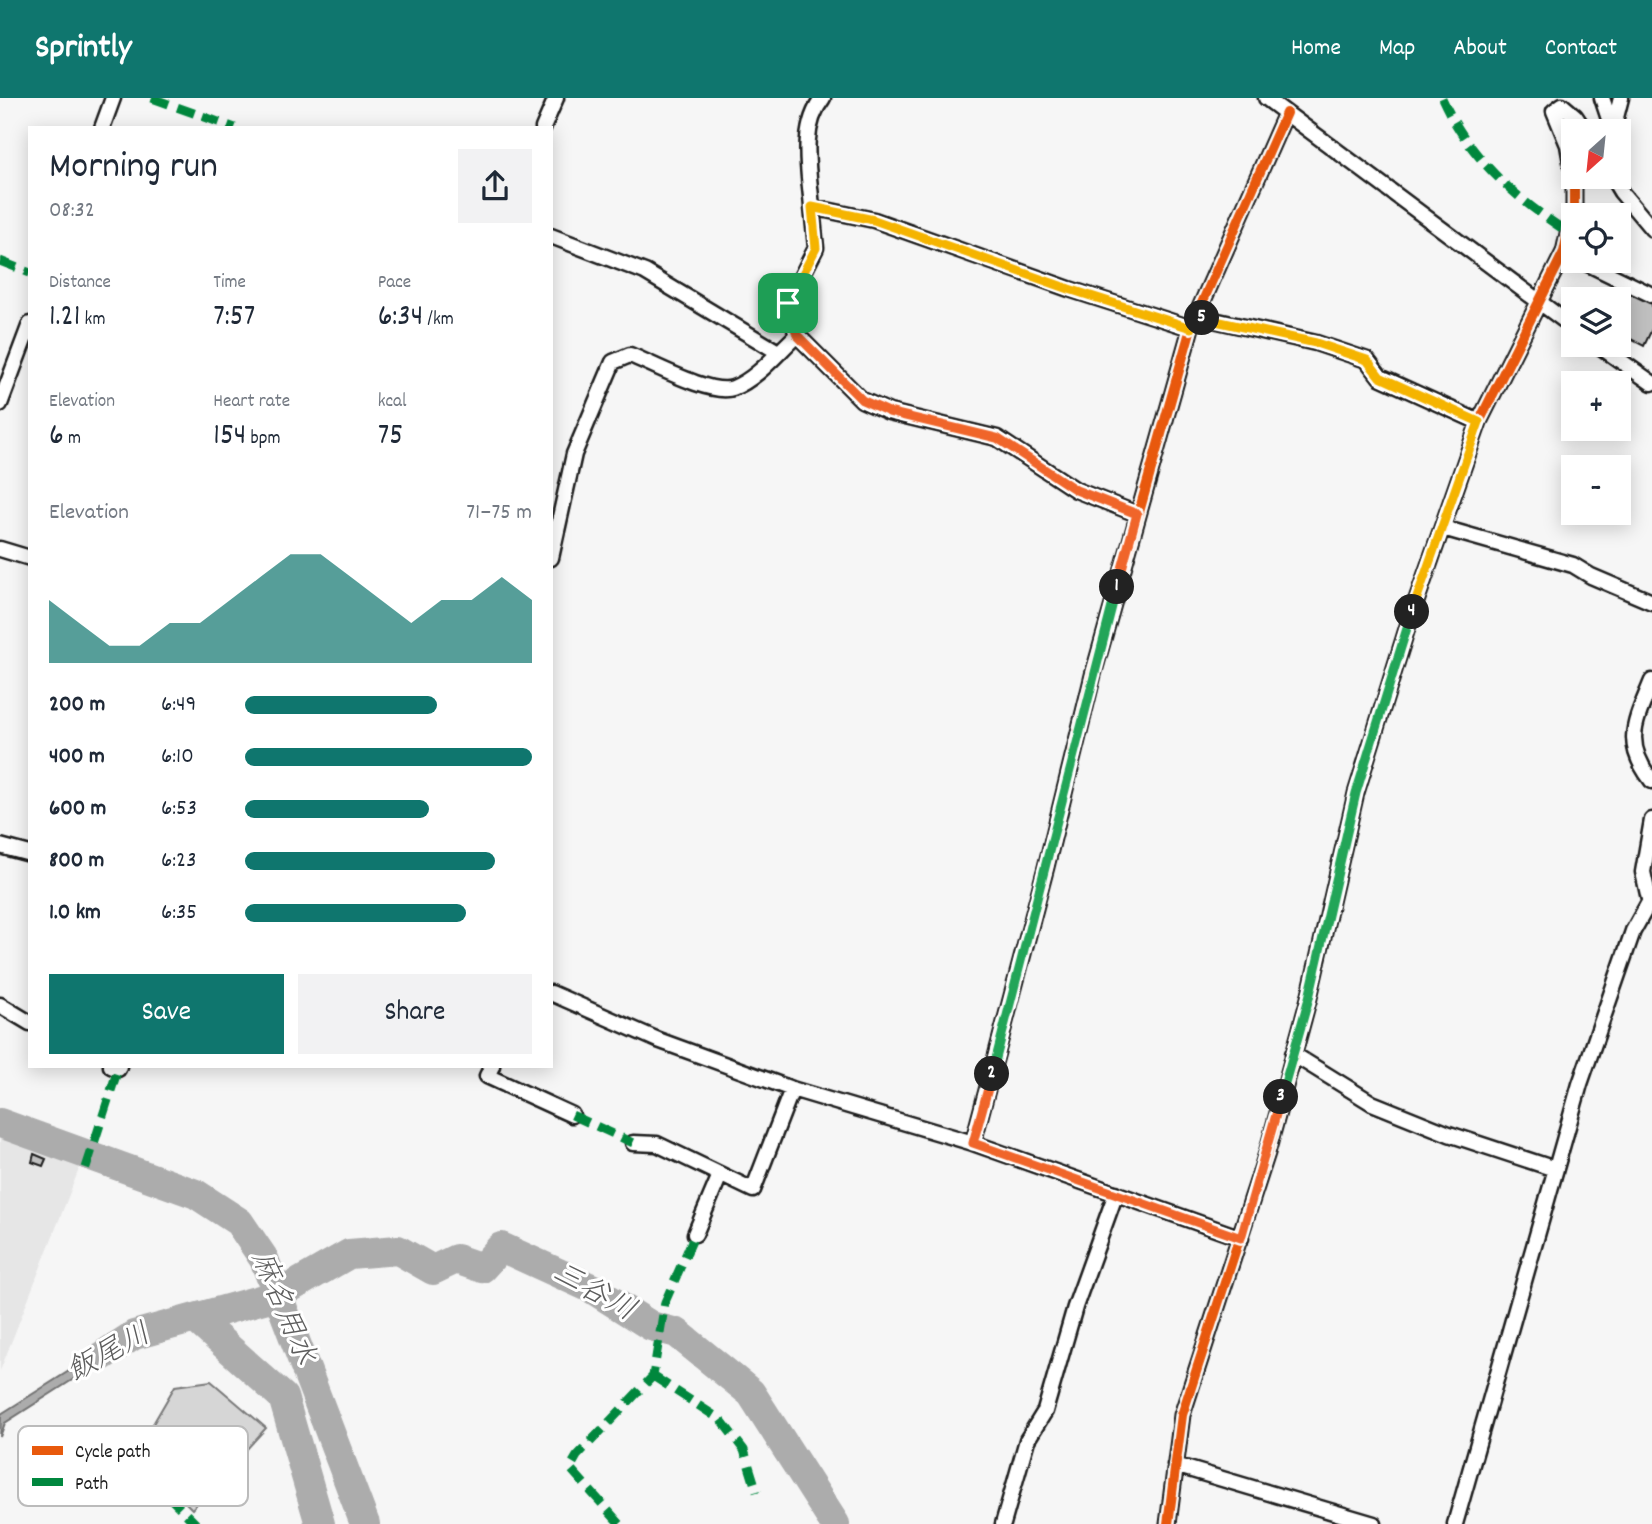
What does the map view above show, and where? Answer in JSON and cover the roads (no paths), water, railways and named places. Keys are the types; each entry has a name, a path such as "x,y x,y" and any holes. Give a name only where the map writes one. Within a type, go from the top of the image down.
{"street":[{"path":"103,126 113,98"},
{"path":"544,126 556,98"},
{"path":"823,98 811,113 807,155 816,248 788,303 797,335 862,400 889,412 997,438 1076,490 1137,514"},
{"path":"1266,98 1561,318"},
{"path":"1602,98 1609,119"},
{"path":"1616,119 1620,98"},
{"path":"1561,127 1555,111 1562,105 1578,119"},
{"path":"973,1143 1137,514 1194,322 1286,113"},
{"path":"1619,189 1652,229"},
{"path":"812,207 874,220 1069,289 1194,322 1316,343 1367,360 1380,377 1479,422"},
{"path":"553,237 645,272 778,352"},
{"path":"1167,1524 1182,1415 1241,1238 1293,1054 1356,793 1410,619 1479,422 1561,268"},
{"path":"1607,273 1652,295"},
{"path":"0,404 28,329"},
{"path":"553,549 574,454 613,362 630,355 707,387 732,389 797,335"},
{"path":"1615,357 1652,383"},
{"path":"1443,528 1573,565 1652,602"},
{"path":"0,549 28,557"},
{"path":"1652,681 1638,715 1632,747 1640,765 1652,781"},
{"path":"1455,1524 1555,1169 1612,991 1650,898 1643,872 1652,820"},
{"path":"0,846 28,854"},
{"path":"553,994 658,1040 792,1089 973,1143 1241,1238"},
{"path":"0,1005 28,1022"},
{"path":"1293,1054 1372,1103 1449,1134 1555,1169"},
{"path":"488,1068 487,1076 572,1115"},
{"path":"633,1143 657,1144 753,1190 792,1089"},
{"path":"695,1234 720,1175"},
{"path":"1003,1524 1027,1440 1045,1411 1074,1307 1116,1193"},
{"path":"1175,1465 1374,1524"}],"water":[{"path":"134,1330 138,1338 5,1423 0,1437 1,1414"}],"waterway":[{"name":"麻名用水","path":"0,1123 196,1194 239,1222 264,1259 365,1524"},
{"name":"三谷川","path":"288,1289 349,1254 398,1250 433,1270 456,1259 482,1268 501,1247 591,1288 651,1326 677,1333 751,1393 835,1524"},
{"name":"飯尾川","path":"102,1356 134,1335 267,1298"},
{"name":"飯尾川","path":"195,1318 283,1397 320,1524"}]}
